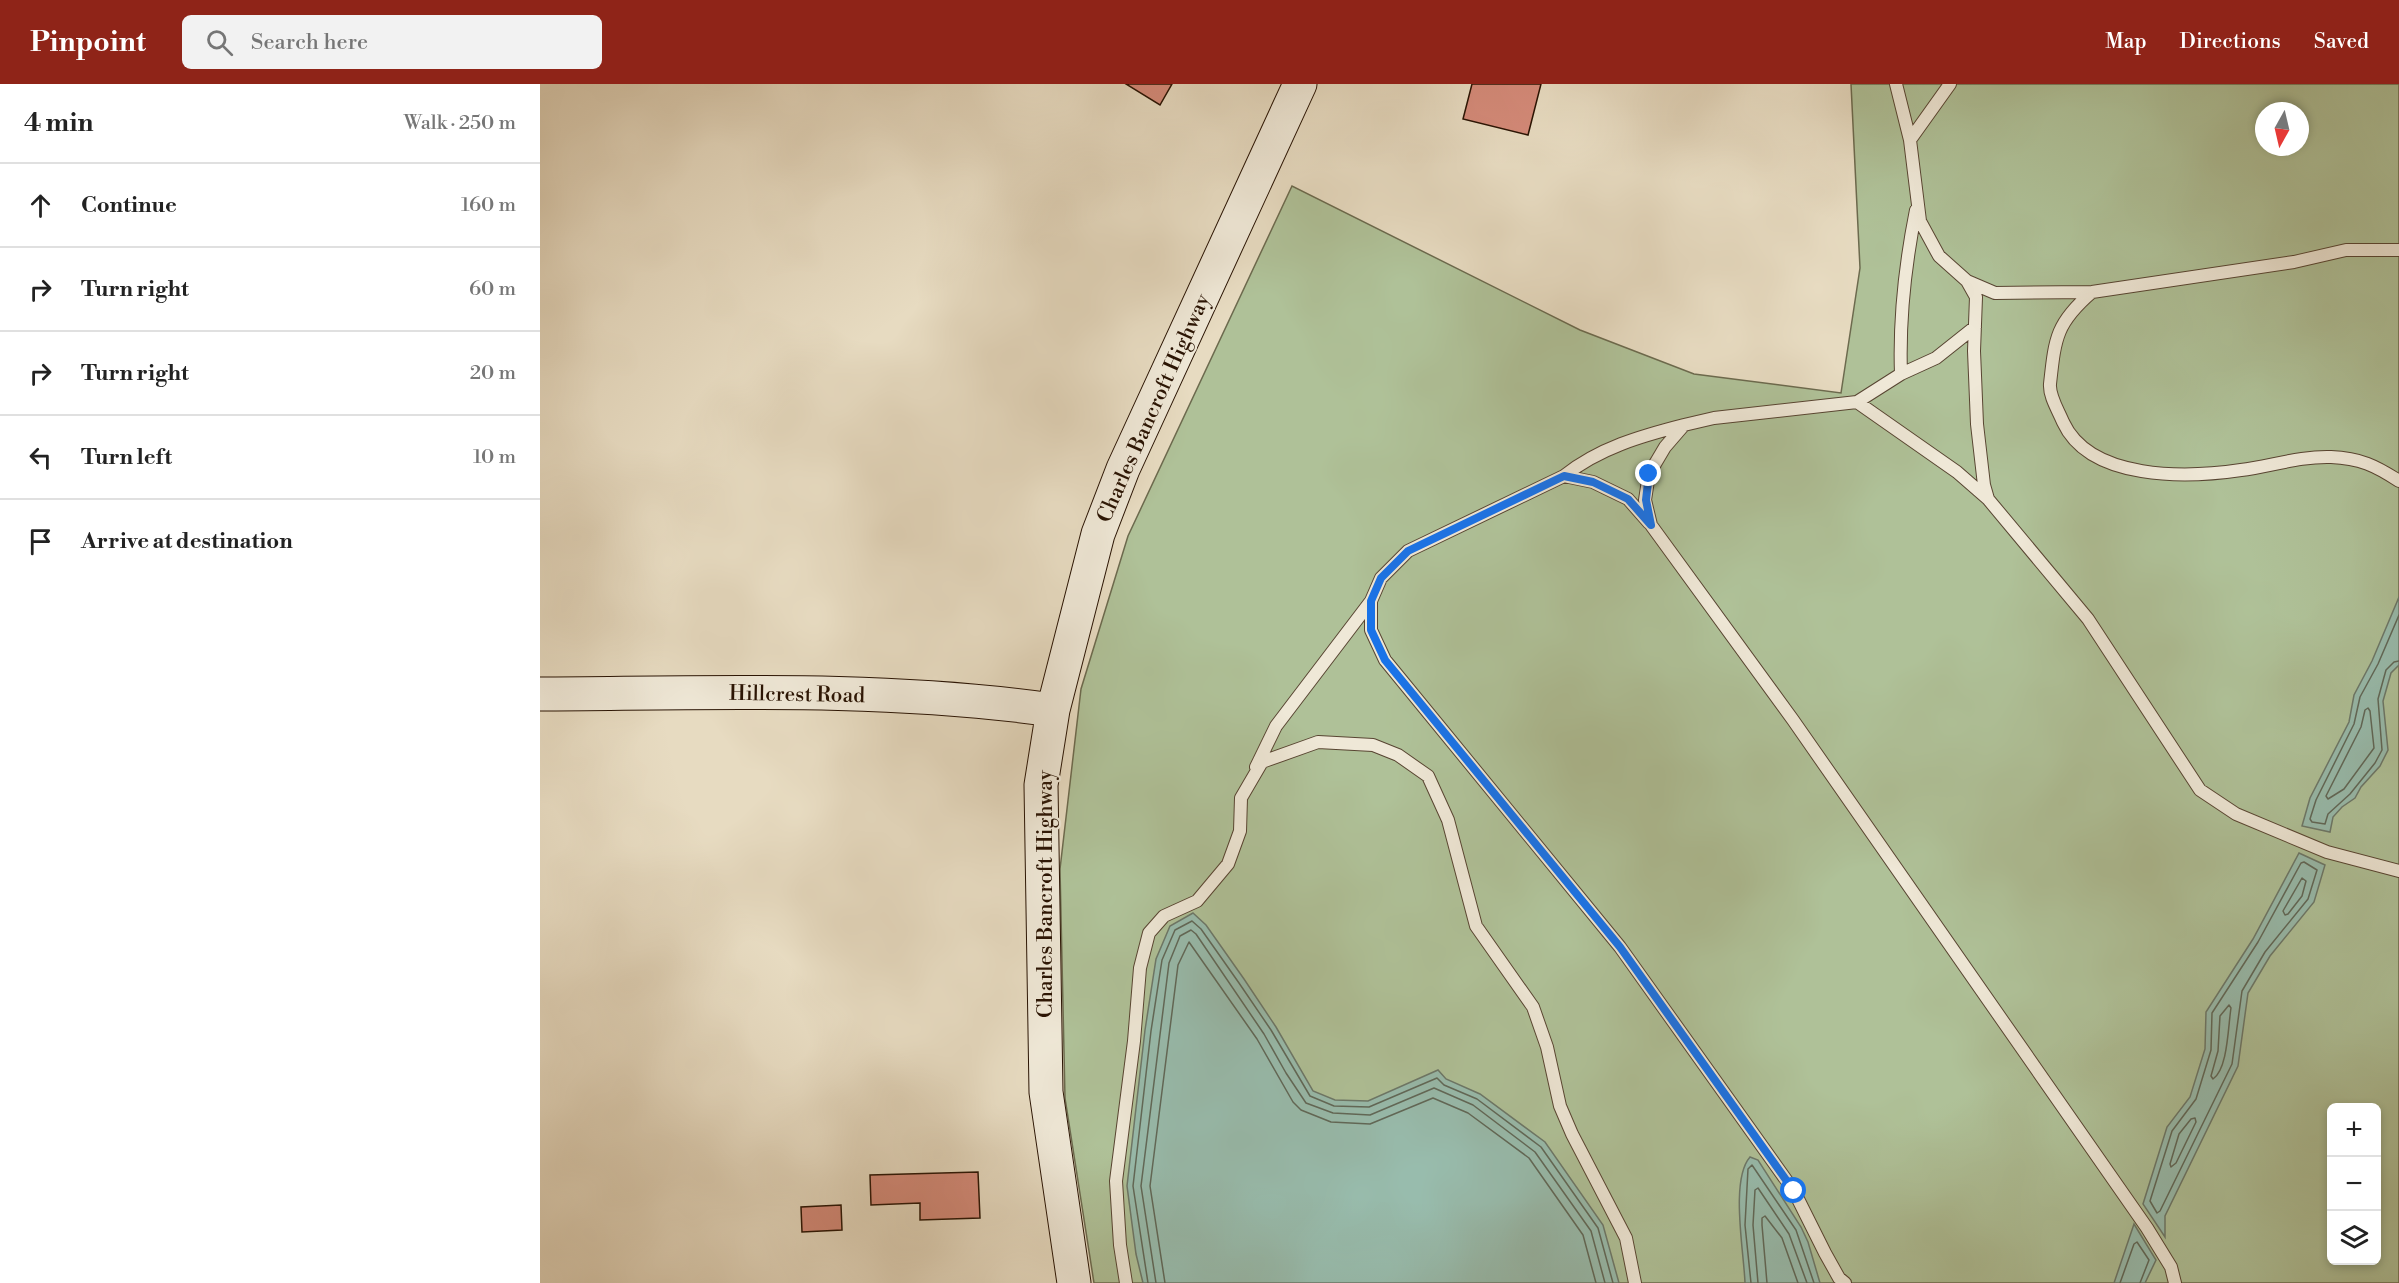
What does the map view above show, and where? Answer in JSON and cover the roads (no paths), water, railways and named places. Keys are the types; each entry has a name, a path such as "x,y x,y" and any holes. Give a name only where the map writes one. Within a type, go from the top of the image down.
{"main road":[{"name":"Charles Bancroft Highway","path":"1074,1283 1046,1092 1041,785 1053,710 1098,534 1123,469 1300,84"},
{"name":"Hillcrest Road","path":"540,694 768,692 937,696 1053,710"}],"lane":[{"path":"1896,84 1910,140 1920,221 1939,256 1967,281 1995,293 2092,292 2294,262 2346,250 2399,250"},
{"path":"1910,140 1950,84"},
{"path":"1901,374 1899,329 1917,201"},
{"path":"1967,281 1976,297 1977,424 1984,485 1988,499"},
{"path":"2092,292 2075,307 2059,328 2049,391 2068,434 2083,449 2103,460 2164,474 2190,475 2238,471 2302,458 2355,459 2375,465 2399,481"},
{"path":"1126,1283 1120,1245 1116,1181 1134,1041 1140,968 1149,933 1164,916 1197,901 1228,864 1240,831 1241,798 1276,726 1371,601 1381,578 1408,551 1564,476 1609,448 1644,435 1724,417 1857,402 1901,374 1936,358 1975,327"},
{"path":"1857,402 1957,472 1988,499 2088,620 2200,790 2236,814 2327,852 2399,872"},
{"path":"1651,525 1646,500 1649,474 1665,447 1684,425"},
{"path":"1564,476 1593,482 1628,499 1651,525 1800,730 2147,1228 2171,1267 2175,1283"},
{"path":"1371,601 1371,630 1385,660 1620,947 1794,1191 1825,1253 1839,1278 1845,1283"},
{"path":"1249,782 1262,762 1318,742 1373,745 1398,754 1428,776 1448,820 1476,926 1533,1007 1546,1047 1560,1106 1626,1238 1635,1283"}],"water":[{"path":"2399,597 2399,665 2391,673 2383,701 2388,750 2380,766 2361,787 2355,798 2333,817 2330,832 2302,826 2310,798 2349,722 2354,695 2372,661"},
{"path":"2299,853 2325,865 2314,902 2270,956 2248,993 2238,1066 2165,1216 2165,1237 2143,1204 2167,1127 2190,1097 2205,1049 2206,1012 2253,939"},
{"path":"1193,913 1206,925 1244,979 1276,1027 1313,1091 1335,1100 1368,1101 1438,1070 1446,1079 1480,1094 1545,1142 1603,1225 1619,1283 1143,1283 1136,1254 1127,1186 1145,1030 1156,959 1170,926"},
{"path":"1750,1157 1758,1160 1801,1227 1808,1242 1820,1283 1745,1283 1739,1199 1744,1168"},
{"path":"2134,1224 2156,1260 2145,1283 2114,1283"}]}
